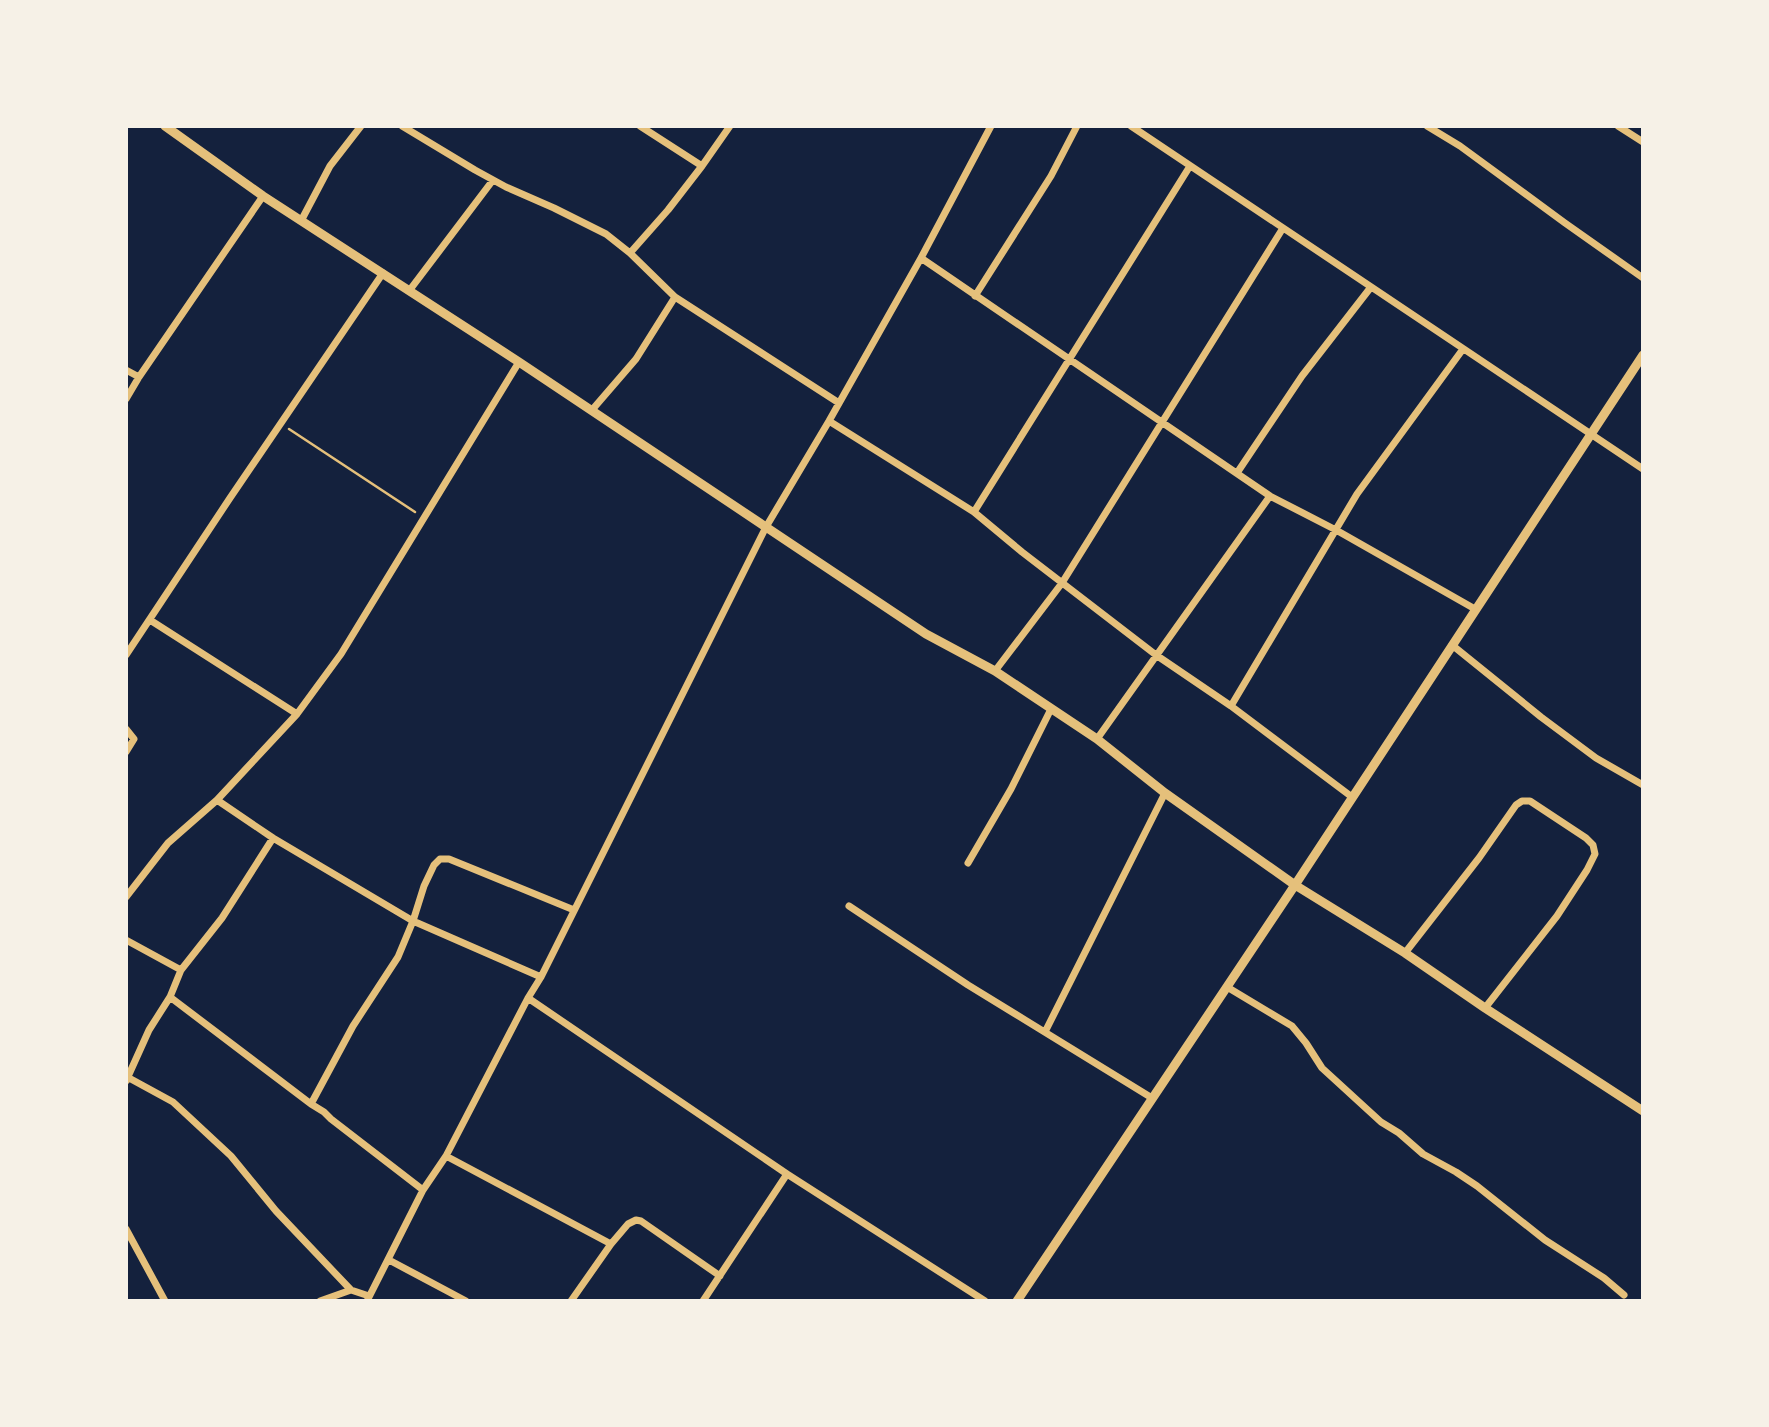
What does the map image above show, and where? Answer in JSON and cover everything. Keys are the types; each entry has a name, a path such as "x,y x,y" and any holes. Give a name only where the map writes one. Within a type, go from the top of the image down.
{"street":[{"path":"165,126 263,196 592,410 926,634 995,671 1097,739 1166,793 1295,885 1405,953 1643,1111"},
{"path":"301,221 330,166 361,126"},
{"path":"402,126 493,180 606,234 630,253 675,297 839,403"},
{"path":"640,126 702,166"},
{"path":"630,253 668,210 730,126"},
{"path":"273,838 222,918 181,970 170,998 149,1030 127,1080 173,1102 231,1156 275,1211 351,1290 368,1298 541,977 766,527 921,258 991,126"},
{"path":"975,296 1051,176 1077,126"},
{"path":"1131,126 1643,469"},
{"path":"1427,126 1460,146 1643,278"},
{"path":"1618,126 1643,142"},
{"path":"974,512 1190,166"},
{"path":"409,291 493,180"},
{"path":"126,399 263,196"},
{"path":"995,671 1062,583 1283,228"},
{"path":"921,258 1270,496 1475,609"},
{"path":"126,655 383,273"},
{"path":"1237,473 1302,376 1371,287"},
{"path":"592,410 636,359 675,297"},
{"path":"1231,706 1357,494 1463,349"},
{"path":"1017,1301 1295,885 1643,355"},
{"path":"126,897 168,844 217,800 297,714 341,654 519,362"},
{"path":"126,370 139,377"},
{"path":"829,421 974,512 1156,655 1231,706 1352,797"},
{"path":"1097,739 1270,496"},
{"path":"149,620 297,714"},
{"path":"1452,645 1596,758 1643,785"},
{"path":"968,863 1011,789 1051,709"},
{"path":"126,729 134,739 126,752"},
{"path":"1045,1032 1166,793"},
{"path":"217,800 273,838 413,921 541,977"},
{"path":"1405,953 1479,858 1507,816 1522,801 1530,801 1586,838 1593,845 1595,854 1587,870 1558,916 1485,1008"},
{"path":"311,1104 354,1026 398,957 424,886 437,861 444,858 574,910"},
{"path":"849,906 968,985 1152,1098"},
{"path":"126,940 181,970"},
{"path":"1227,987 1292,1026 1322,1068 1381,1122 1399,1133 1423,1154 1477,1186 1545,1240 1604,1278 1625,1295"},
{"path":"170,998 424,1190"},
{"path":"528,998 787,1174 985,1301"},
{"path":"446,1156 611,1244"},
{"path":"703,1301 787,1174"},
{"path":"571,1301 611,1244 628,1224 636,1220 719,1276"},
{"path":"126,1229 165,1301"},
{"path":"389,1260 466,1301"},
{"path":"320,1301 351,1290"}],"path":[{"path":"281,423 424,518"}]}
